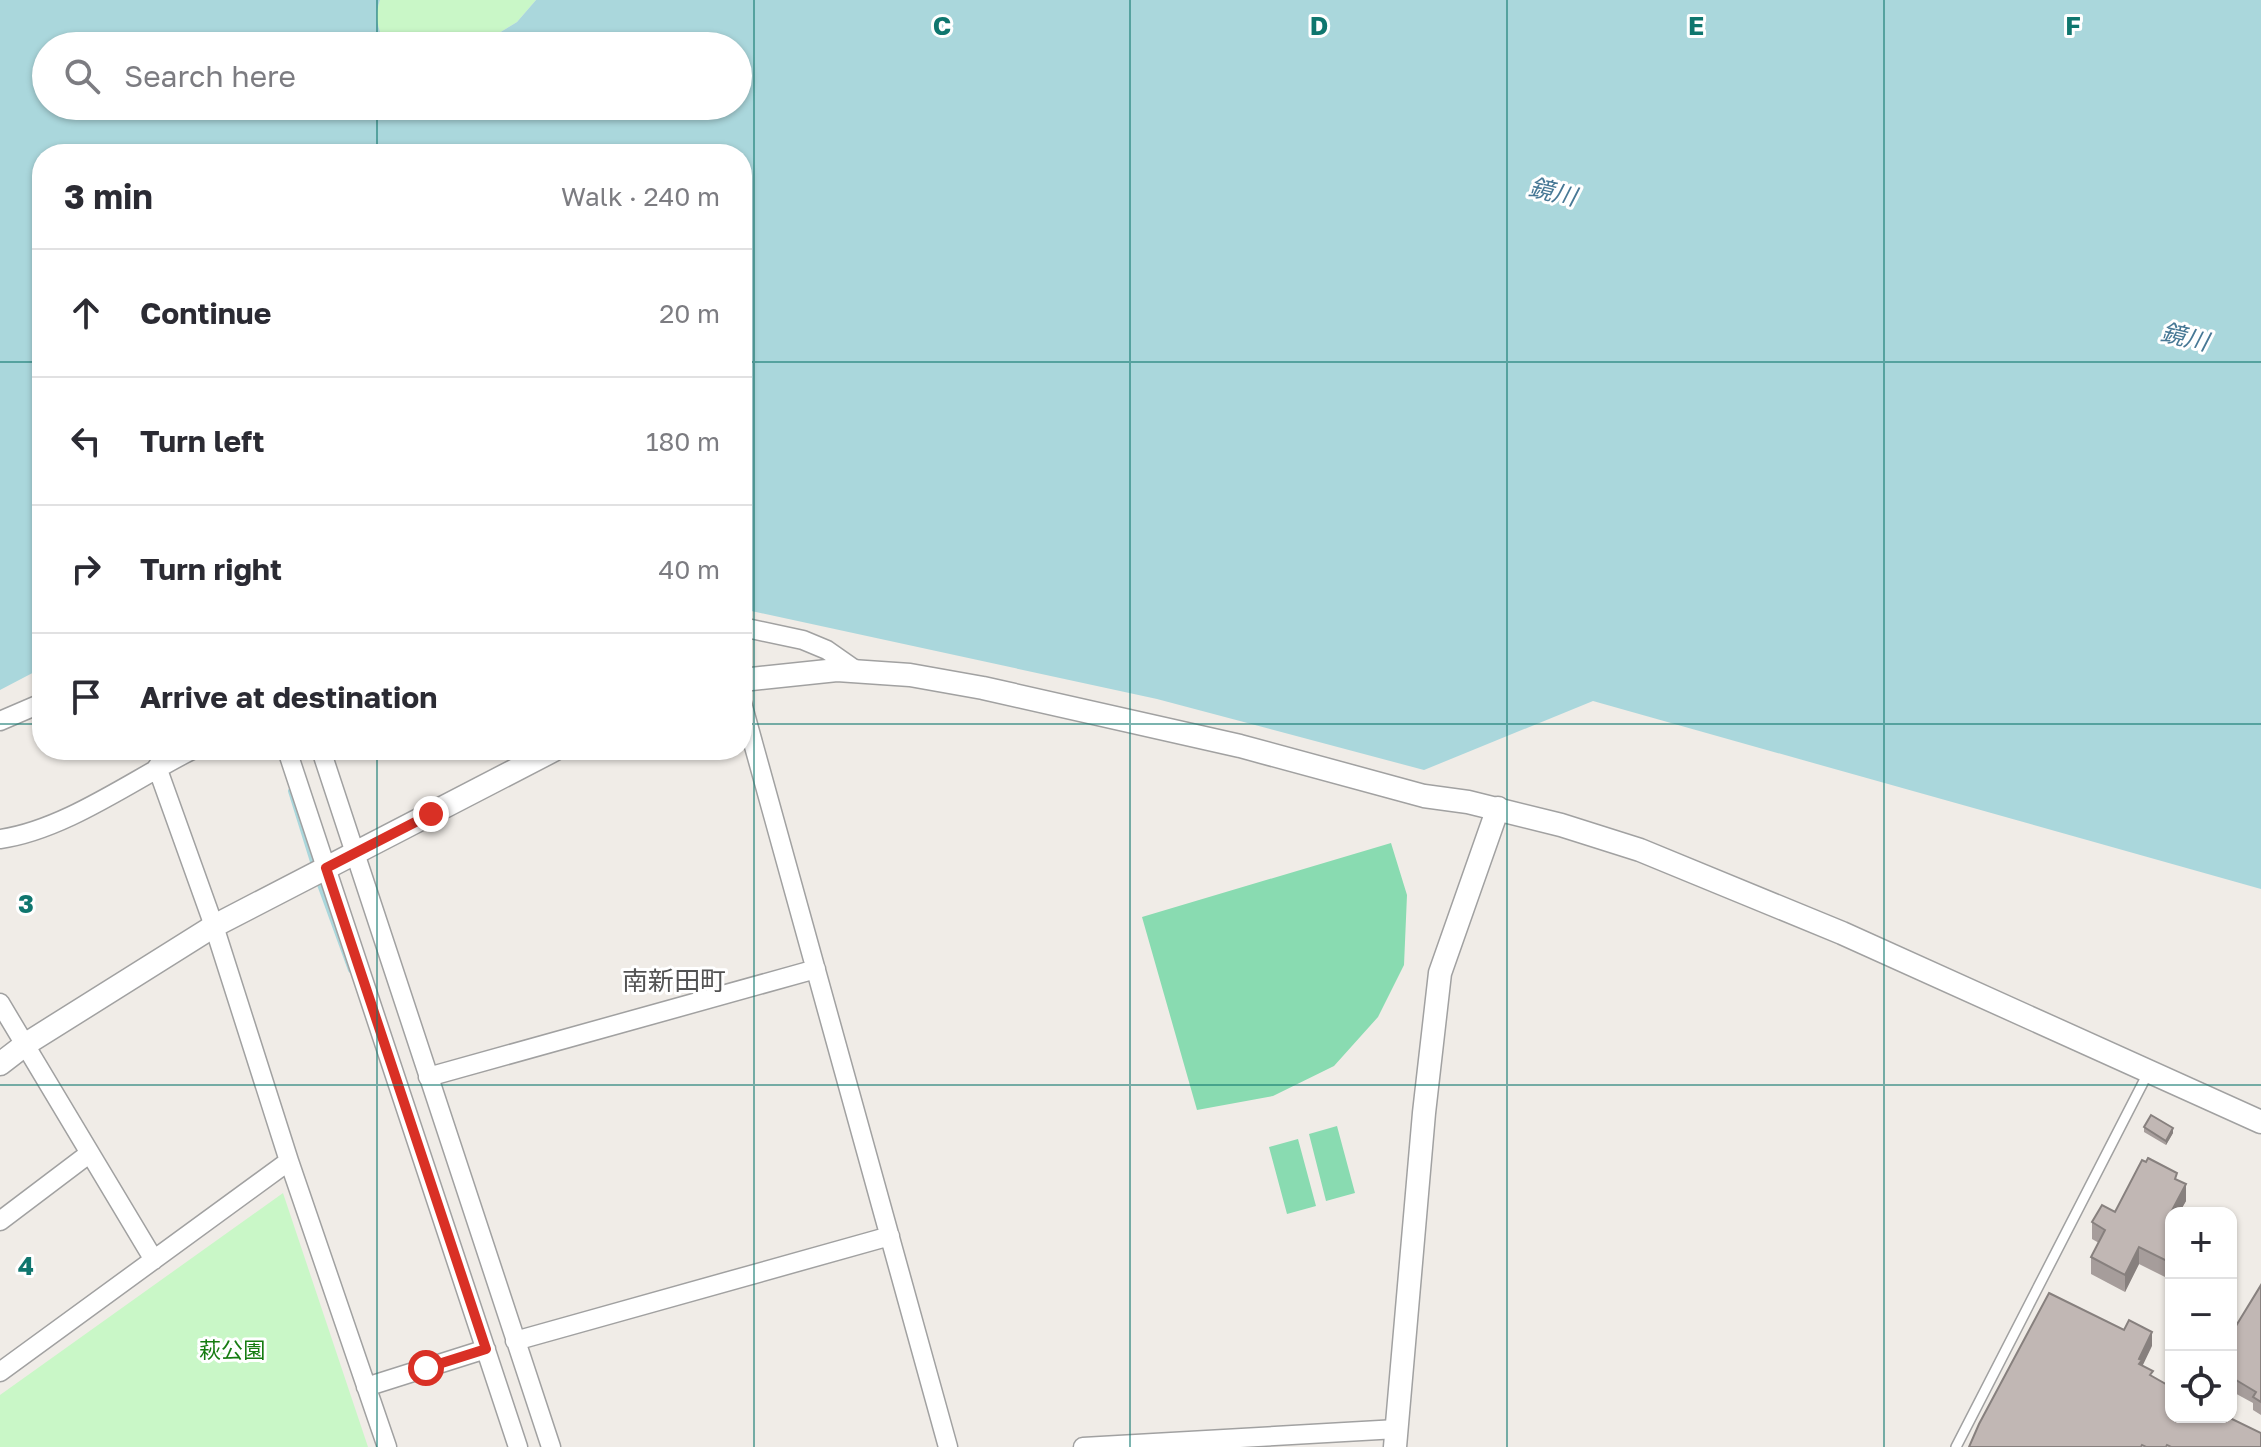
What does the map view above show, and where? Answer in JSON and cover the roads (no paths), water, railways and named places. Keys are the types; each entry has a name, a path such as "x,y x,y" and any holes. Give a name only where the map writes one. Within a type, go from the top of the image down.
{"street":[{"path":"752,629 803,640 827,650 857,671"},
{"path":"752,679 837,670 910,675 983,688 1240,746 1424,796 1498,808 1561,825 1640,850 1842,933 2261,1122"},
{"path":"0,721 32,707"},
{"path":"752,739 948,1447"},
{"path":"0,839 24,835 105,799 171,760"},
{"path":"290,760 518,1447"},
{"path":"324,760 551,1447"},
{"path":"0,1064 26,1044 214,926 535,760"},
{"path":"157,767 214,926 289,1161 387,1447"},
{"path":"1083,1447 1396,1438 1424,1113 1440,973 1498,808"},
{"path":"428,1077 816,969"},
{"path":"0,1003 154,1260"},
{"path":"0,1221 90,1153"},
{"path":"0,1372 289,1161"},
{"path":"515,1341 890,1236"},
{"path":"366,1387 486,1349"}],"lane":[{"path":"1956,1447 2150,1070"}],"water":[{"name":"鏡川","path":"0,0 380,0 377,12 380,32 32,32 32,120 752,120 752,32 501,32 517,22 536,0 2261,0 2261,889 1593,701 1424,770 1157,699 752,611 752,144 32,144 32,673 0,690"}],"waterway":[{"path":"291,791 315,868"},
{"path":"318,879 351,970"}],"district":[{"name":"南新田町","path":"674,980"}],"park label":[{"name":"萩公園","path":"232,1349"}]}
